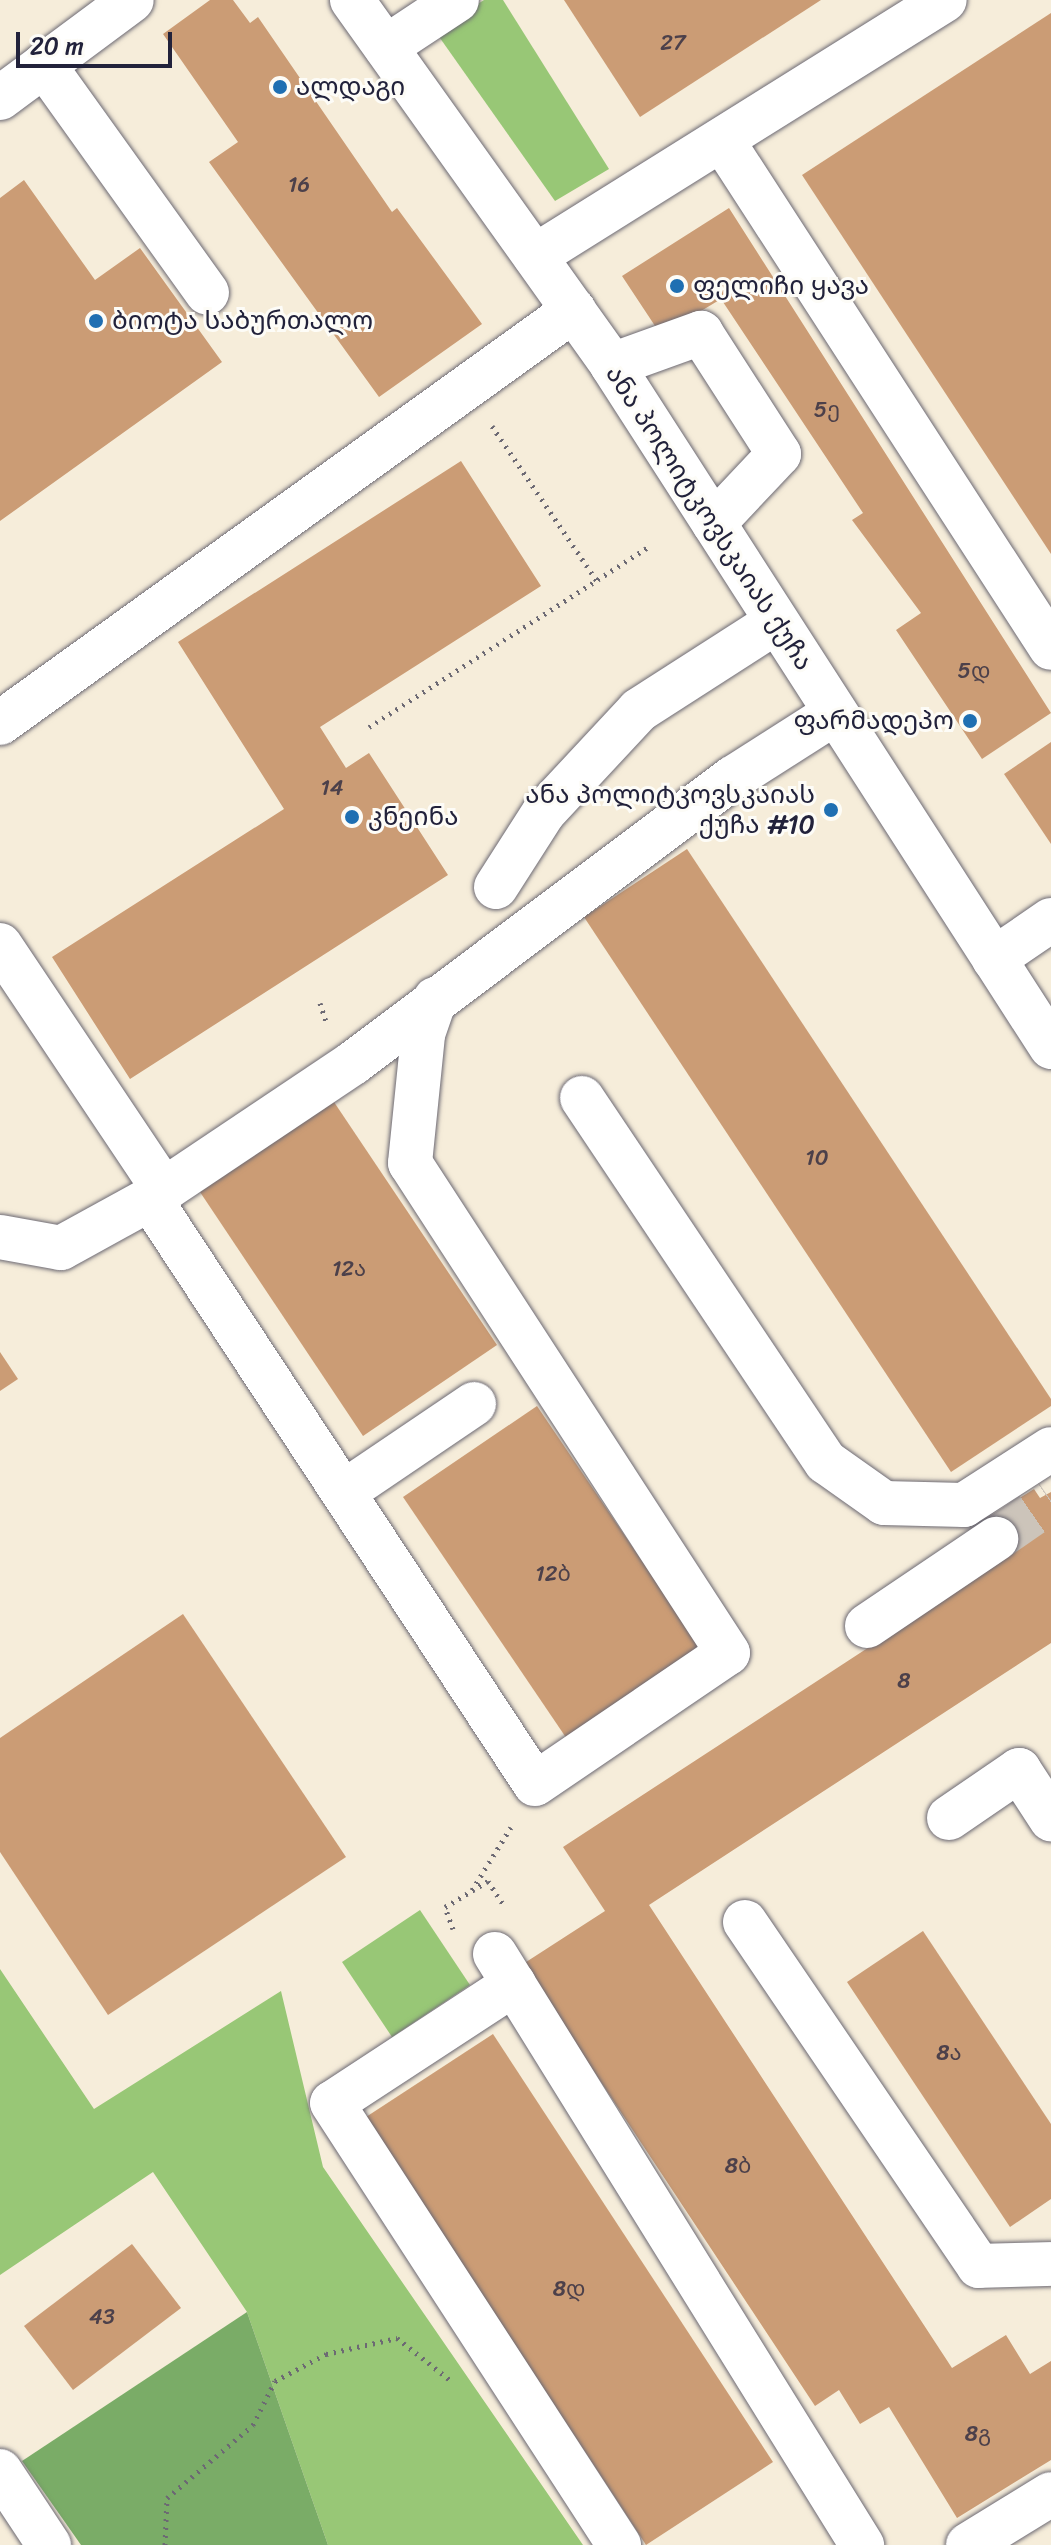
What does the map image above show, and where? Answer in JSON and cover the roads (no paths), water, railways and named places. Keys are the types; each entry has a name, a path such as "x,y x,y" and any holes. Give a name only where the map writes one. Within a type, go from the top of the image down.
{"street":[{"path":"0,98 132,0"},
{"name":"ანა პოლიტკოვსკაიას ქუჩა","path":"352,0 612,365 1051,1047"},
{"path":"386,47 457,0"},
{"path":"535,256 945,0"},
{"path":"44,65 207,293"},
{"path":"722,140 1051,648"},
{"path":"0,723 574,310"},
{"path":"612,365 701,333 710,346 779,454 714,523"},
{"path":"496,887 544,812 639,710 776,622"},
{"path":"0,1237 61,1248 157,1194 435,999 733,778 835,713"},
{"path":"994,959 1051,920"},
{"path":"0,945 344,1492 535,1784 636,1706 728,1653 410,1163 423,1034 435,999"},
{"path":"582,1098 826,1462 884,1503 964,1505 1051,1449"},
{"path":"344,1492 474,1404"},
{"path":"867,1626 996,1539"},
{"path":"949,1818 1019,1770 1051,1819"},
{"path":"745,1922 979,2266 1051,2264"},
{"path":"619,2545 332,2103 505,1969 862,2545"},
{"path":"0,2471 49,2545"},
{"path":"968,2545 1051,2494"}],"tunnel":[{"path":"996,1539 1051,1501"}],"place":[{"name":"ალდაგი","path":"280,87"},
{"name":"ფელიჩი ყავა","path":"677,286"},
{"name":"ბიოტა საბურთალო","path":"96,321"},
{"name":"ფარმადეპო","path":"970,721"},
{"name":"ანა პოლიტკოვსკაიას ქუჩა #10","path":"831,810"},
{"name":"კნეინა","path":"352,817"}]}
